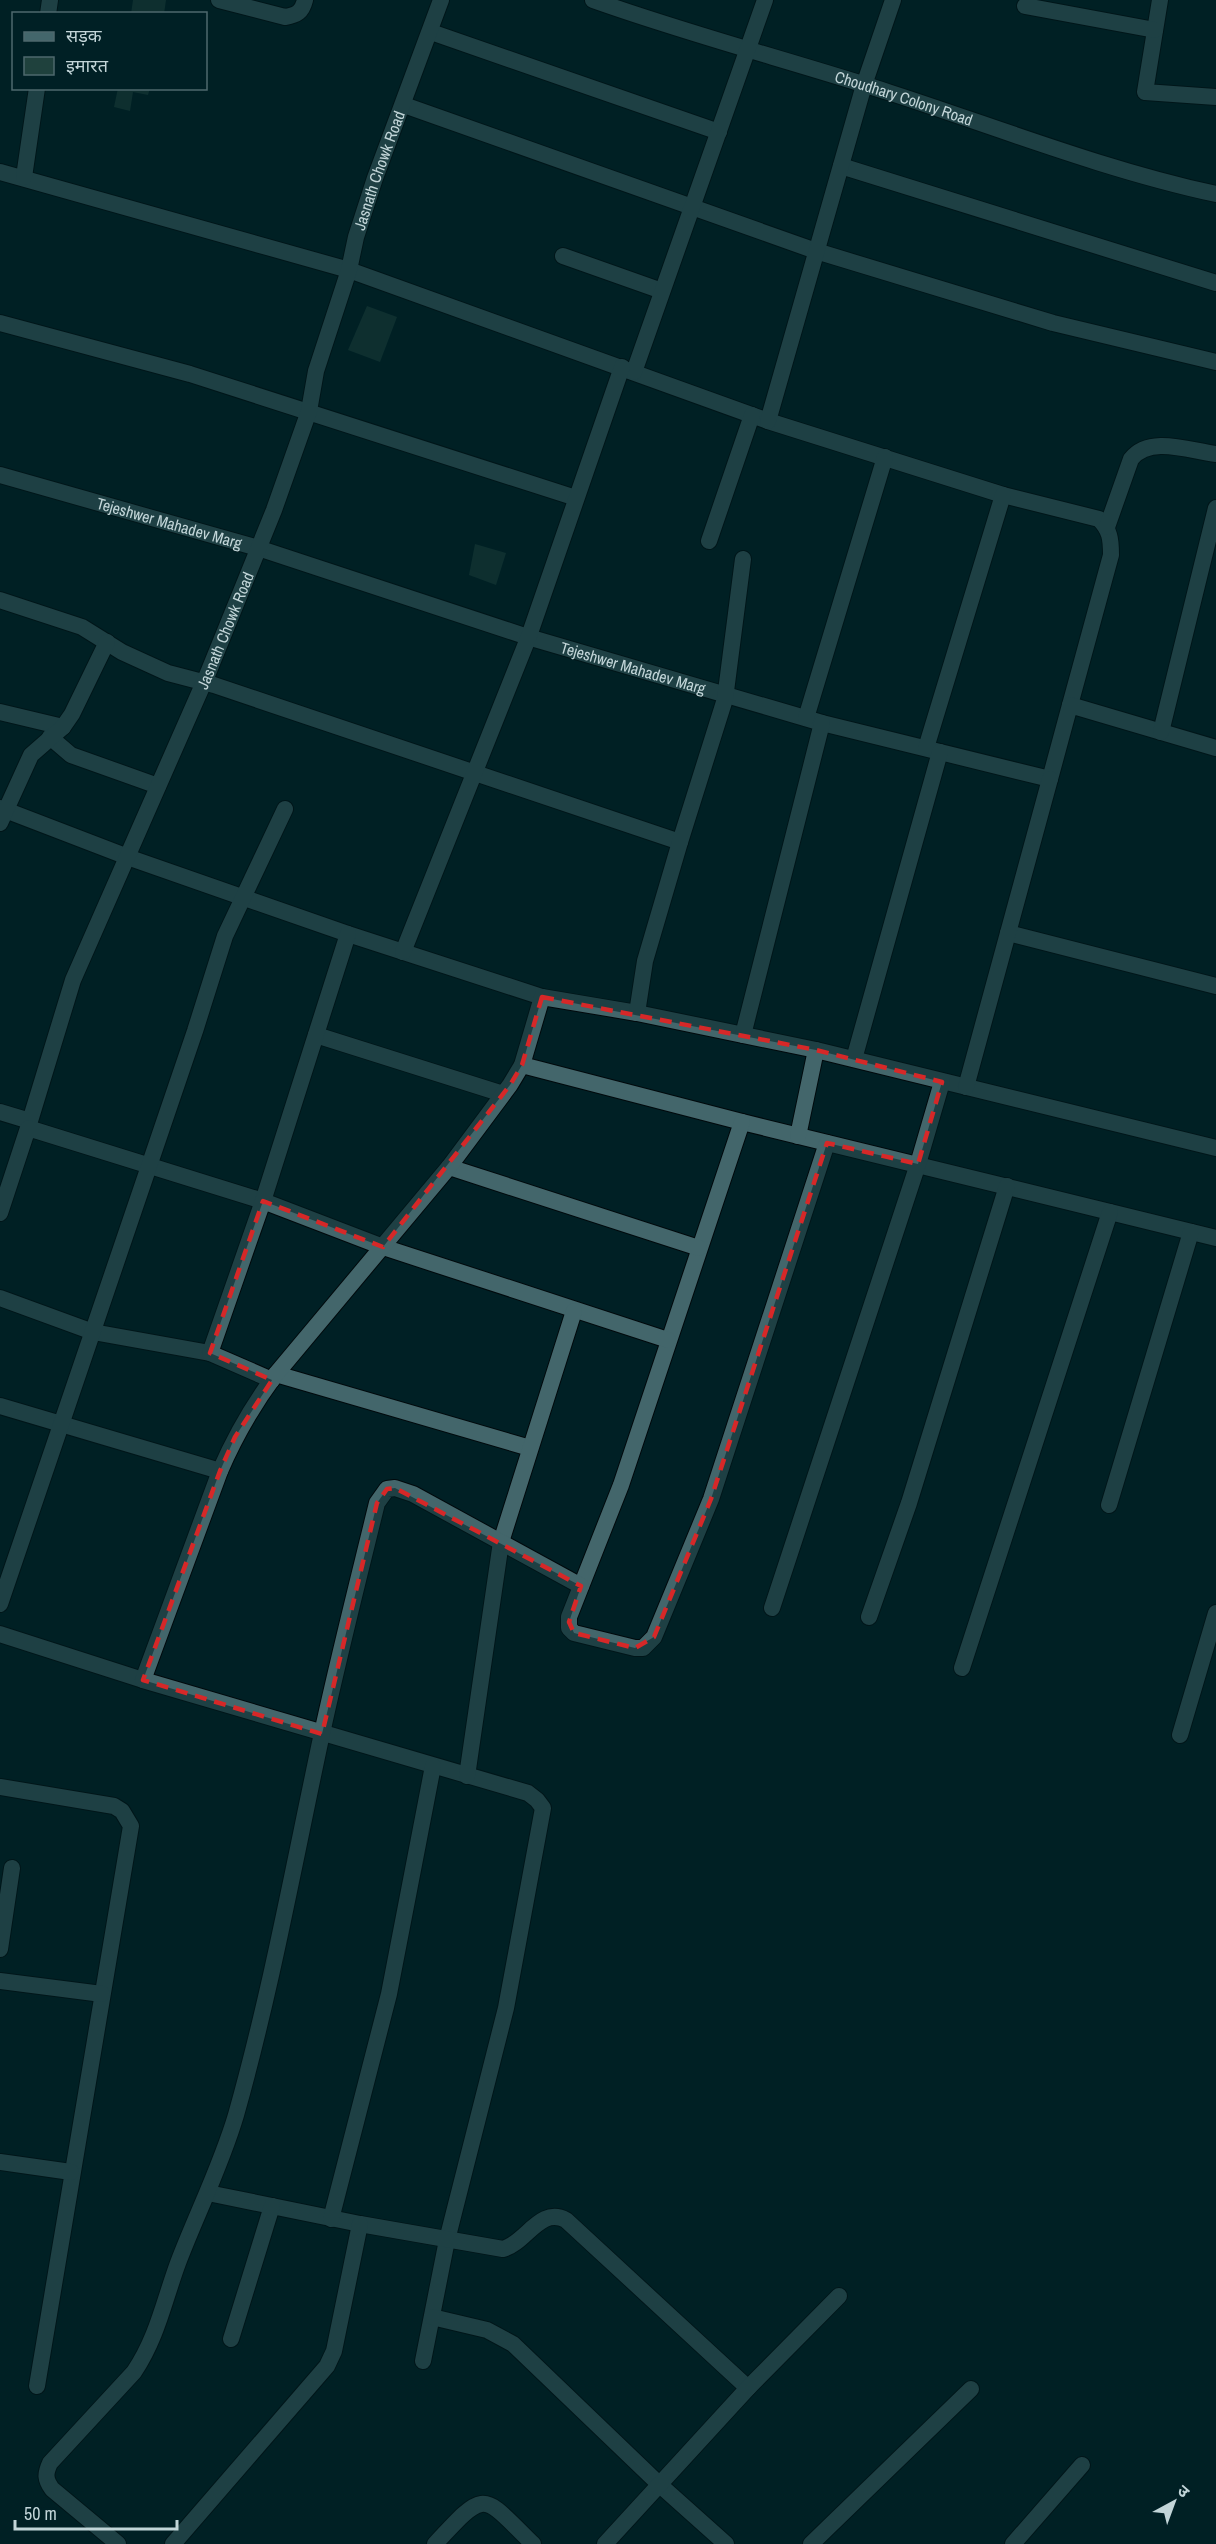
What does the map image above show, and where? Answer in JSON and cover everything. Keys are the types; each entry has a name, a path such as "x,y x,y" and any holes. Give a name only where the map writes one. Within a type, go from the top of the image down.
{"street":[{"path":"219,0 285,17 295,16 302,10 305,0"},
{"name":"Jasnath Chowk Road","path":"0,1112 30,1121 73,980 204,682 274,510 309,411 316,370 349,270 375,178 404,105 441,0"},
{"name":"Choudhary Colony Road","path":"593,0 1058,149 1182,187 1216,194"},
{"path":"403,952 528,637 576,498 662,291 765,0"},
{"path":"709,542 760,418 816,251 864,85 893,0"},
{"path":"1160,0 1145,92 1216,97"},
{"path":"1025,6 1155,30"},
{"path":"431,32 718,132"},
{"path":"24,177 37,90"},
{"path":"404,105 816,251 1053,323 1216,362"},
{"path":"841,166 1216,283"},
{"path":"0,172 349,270 760,418 1003,495 1099,519 1107,527 1111,538 1111,555 966,1088"},
{"path":"563,256 662,291"},
{"path":"0,323 190,374 576,498"},
{"path":"1107,527 1131,459 1137,451 1158,446 1216,454"},
{"path":"743,1035 814,720 885,457"},
{"name":"Tejeshwer Mahadev Marg","path":"0,475 258,548 528,637 726,695 814,720 1050,779"},
{"path":"854,1059 933,750 1003,495"},
{"path":"1161,732 1216,508"},
{"path":"637,1013 645,962 726,695 743,559"},
{"path":"0,600 82,627 168,674 204,682 680,842"},
{"path":"107,642 72,714 57,732 31,755 2,814 348,934 542,997 637,1013 816,1050 1216,1148"},
{"path":"1070,705 1216,748"},
{"path":"0,712 57,732"},
{"path":"57,732 63,751 158,786"},
{"path":"0,1604 150,1166 225,936 285,809"},
{"path":"1008,933 1216,986"},
{"path":"210,1353 263,1201 348,934"},
{"path":"143,1680 220,1471 239,1429 274,1377 449,1167 503,1094 522,1065 542,997"},
{"path":"316,1035 503,1094"},
{"path":"798,1136 816,1050"},
{"path":"522,1065 826,1143 1216,1238"},
{"path":"772,1608 918,1164 942,1082"},
{"path":"742,1122 621,1485 568,1622 569,1628 574,1633 635,1648 643,1648 649,1644 711,1499 826,1143"},
{"path":"0,1213 27,1128 263,1201 383,1247 668,1340"},
{"path":"449,1167 699,1248"},
{"path":"870,1617 909,1503 1007,1186"},
{"path":"962,1668 1110,1212"},
{"path":"1108,1505 1191,1232"},
{"path":"0,1298 93,1332 210,1353 274,1377 530,1448"},
{"path":"467,1776 501,1542 574,1311"},
{"path":"0,1406 220,1471"},
{"path":"118,2544 52,2489 46,2481 45,2473 50,2463 134,2372 144,2357 160,2321 177,2264 208,2193 236,2116 271,1976 322,1734 377,1503 387,1489 395,1488 412,1494 581,1586"},
{"path":"1180,1735 1216,1613"},
{"path":"0,1634 322,1734 528,1793 543,1808 506,2008 447,2240 423,2361"},
{"path":"331,2218 389,1994 433,1766"},
{"path":"0,1788 114,1806 128,1818 131,1826 71,2172 37,2386"},
{"path":"0,1949 12,1868"},
{"path":"0,1981 102,1994"},
{"path":"0,2162 71,2172"},
{"path":"208,2193 360,2224 503,2248 518,2242 542,2220 558,2215 748,2388"},
{"path":"231,2339 272,2206"},
{"path":"173,2544 327,2366 334,2351 360,2224"},
{"path":"605,2544 748,2388 839,2296"},
{"path":"432,2317 488,2330 507,2340 660,2485 726,2544"},
{"path":"812,2544 971,2390"},
{"path":"1013,2544 1082,2465"},
{"path":"435,2544 464,2513 477,2503 484,2502 493,2505 533,2544"}],"highlighted area":[{"path":"542,997 816,1050 942,1082 918,1164 827,1143 711,1499 654,1637 635,1648 574,1633 569,1622 581,1586 395,1488 387,1489 377,1503 322,1734 143,1680 220,1471 235,1437 272,1380 210,1353 263,1201 383,1247 510,1085 522,1065"}],"building":[{"path":"133,0 166,0 164,12 131,12"},
{"path":"118,90 149,90 148,95 133,92 130,111 114,107"},
{"path":"367,306 397,317 380,362 348,350"},
{"path":"475,544 506,553 496,585 469,575"}]}
